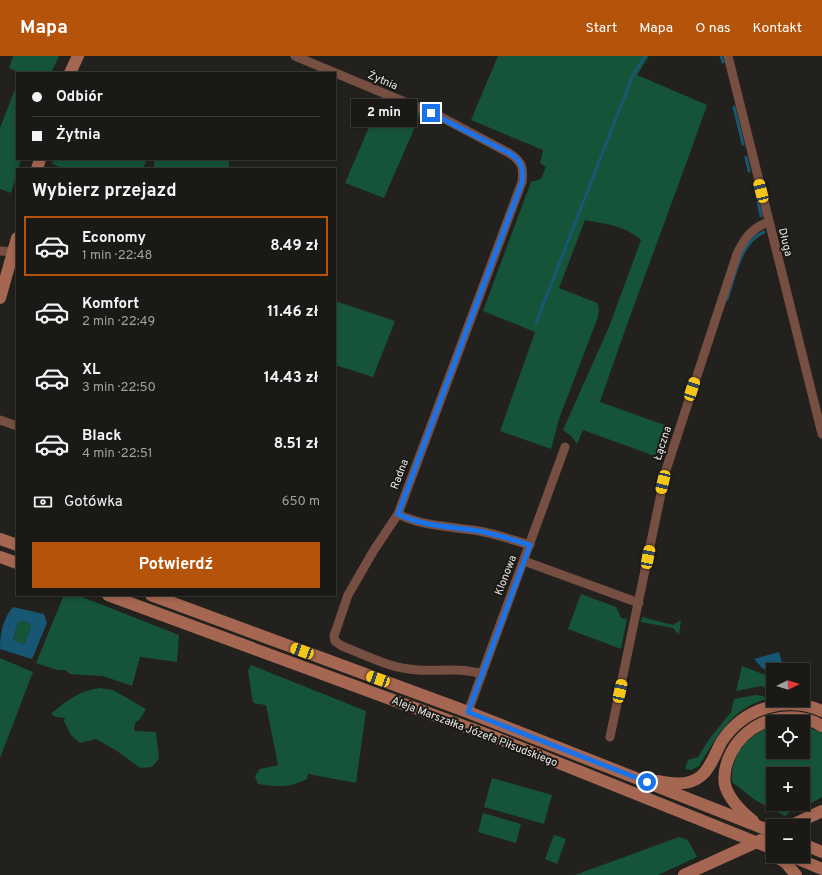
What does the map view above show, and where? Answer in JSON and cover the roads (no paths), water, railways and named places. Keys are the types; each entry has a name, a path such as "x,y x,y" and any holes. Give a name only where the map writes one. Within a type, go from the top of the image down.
{"main road":[{"path":"70,72 78,56"},
{"path":"0,298 16,242"},
{"path":"0,539 16,545"},
{"path":"0,557 16,563"},
{"name":"Aleja Marszałka Józefa Piłsudskiego","path":"111,596 492,737 766,846"},
{"name":"Aleja Marszałka Józefa Piłsudskiego","path":"154,596 468,712 766,830"},
{"path":"632,776 670,783 688,782 702,775 724,739 737,724 761,709 780,705 797,704 822,711"},
{"path":"766,829 740,809 727,789 724,778 725,767 734,747 749,730 774,719 786,717 802,718 822,726"},
{"path":"804,819 820,811"},
{"path":"684,875 766,833"},
{"path":"738,834 766,851"},
{"path":"810,847 822,852"},
{"path":"787,863 796,875"},
{"path":"809,863 822,868"}],"street":[{"name":"Żytnia","path":"295,56 333,72"},
{"name":"Długa","path":"728,56 822,434"},
{"name":"Żytnia","path":"336,73 443,118 509,153 517,158 522,165"},
{"name":"Radna","path":"482,674 469,670 414,670 399,667 342,646 335,641 334,636 348,595 374,550 398,514 522,182 524,171 522,165"},
{"name":"Łączna","path":"610,737 666,470 730,272 744,239 755,228 769,222"},
{"path":"0,251 13,252"},
{"path":"0,420 16,426"},
{"name":"Klonowa","path":"468,712 565,447"},
{"path":"398,514 425,525 438,525 481,532 530,545"},
{"path":"524,561 639,604"}],"water":[{"path":"13,607 44,614 47,623 32,659 0,649 3,626","holes":["23,621 31,624 24,645 13,640 18,622"]},
{"path":"779,652 782,663 766,663 766,670 762,668 754,659"}],"waterway":[{"path":"536,323 633,75 645,56"},
{"path":"721,56 723,62"},
{"path":"734,107 743,144"},
{"path":"746,157 749,171"},
{"path":"758,202 761,216"},
{"path":"727,299 736,270 744,252 749,243 764,232"}]}
